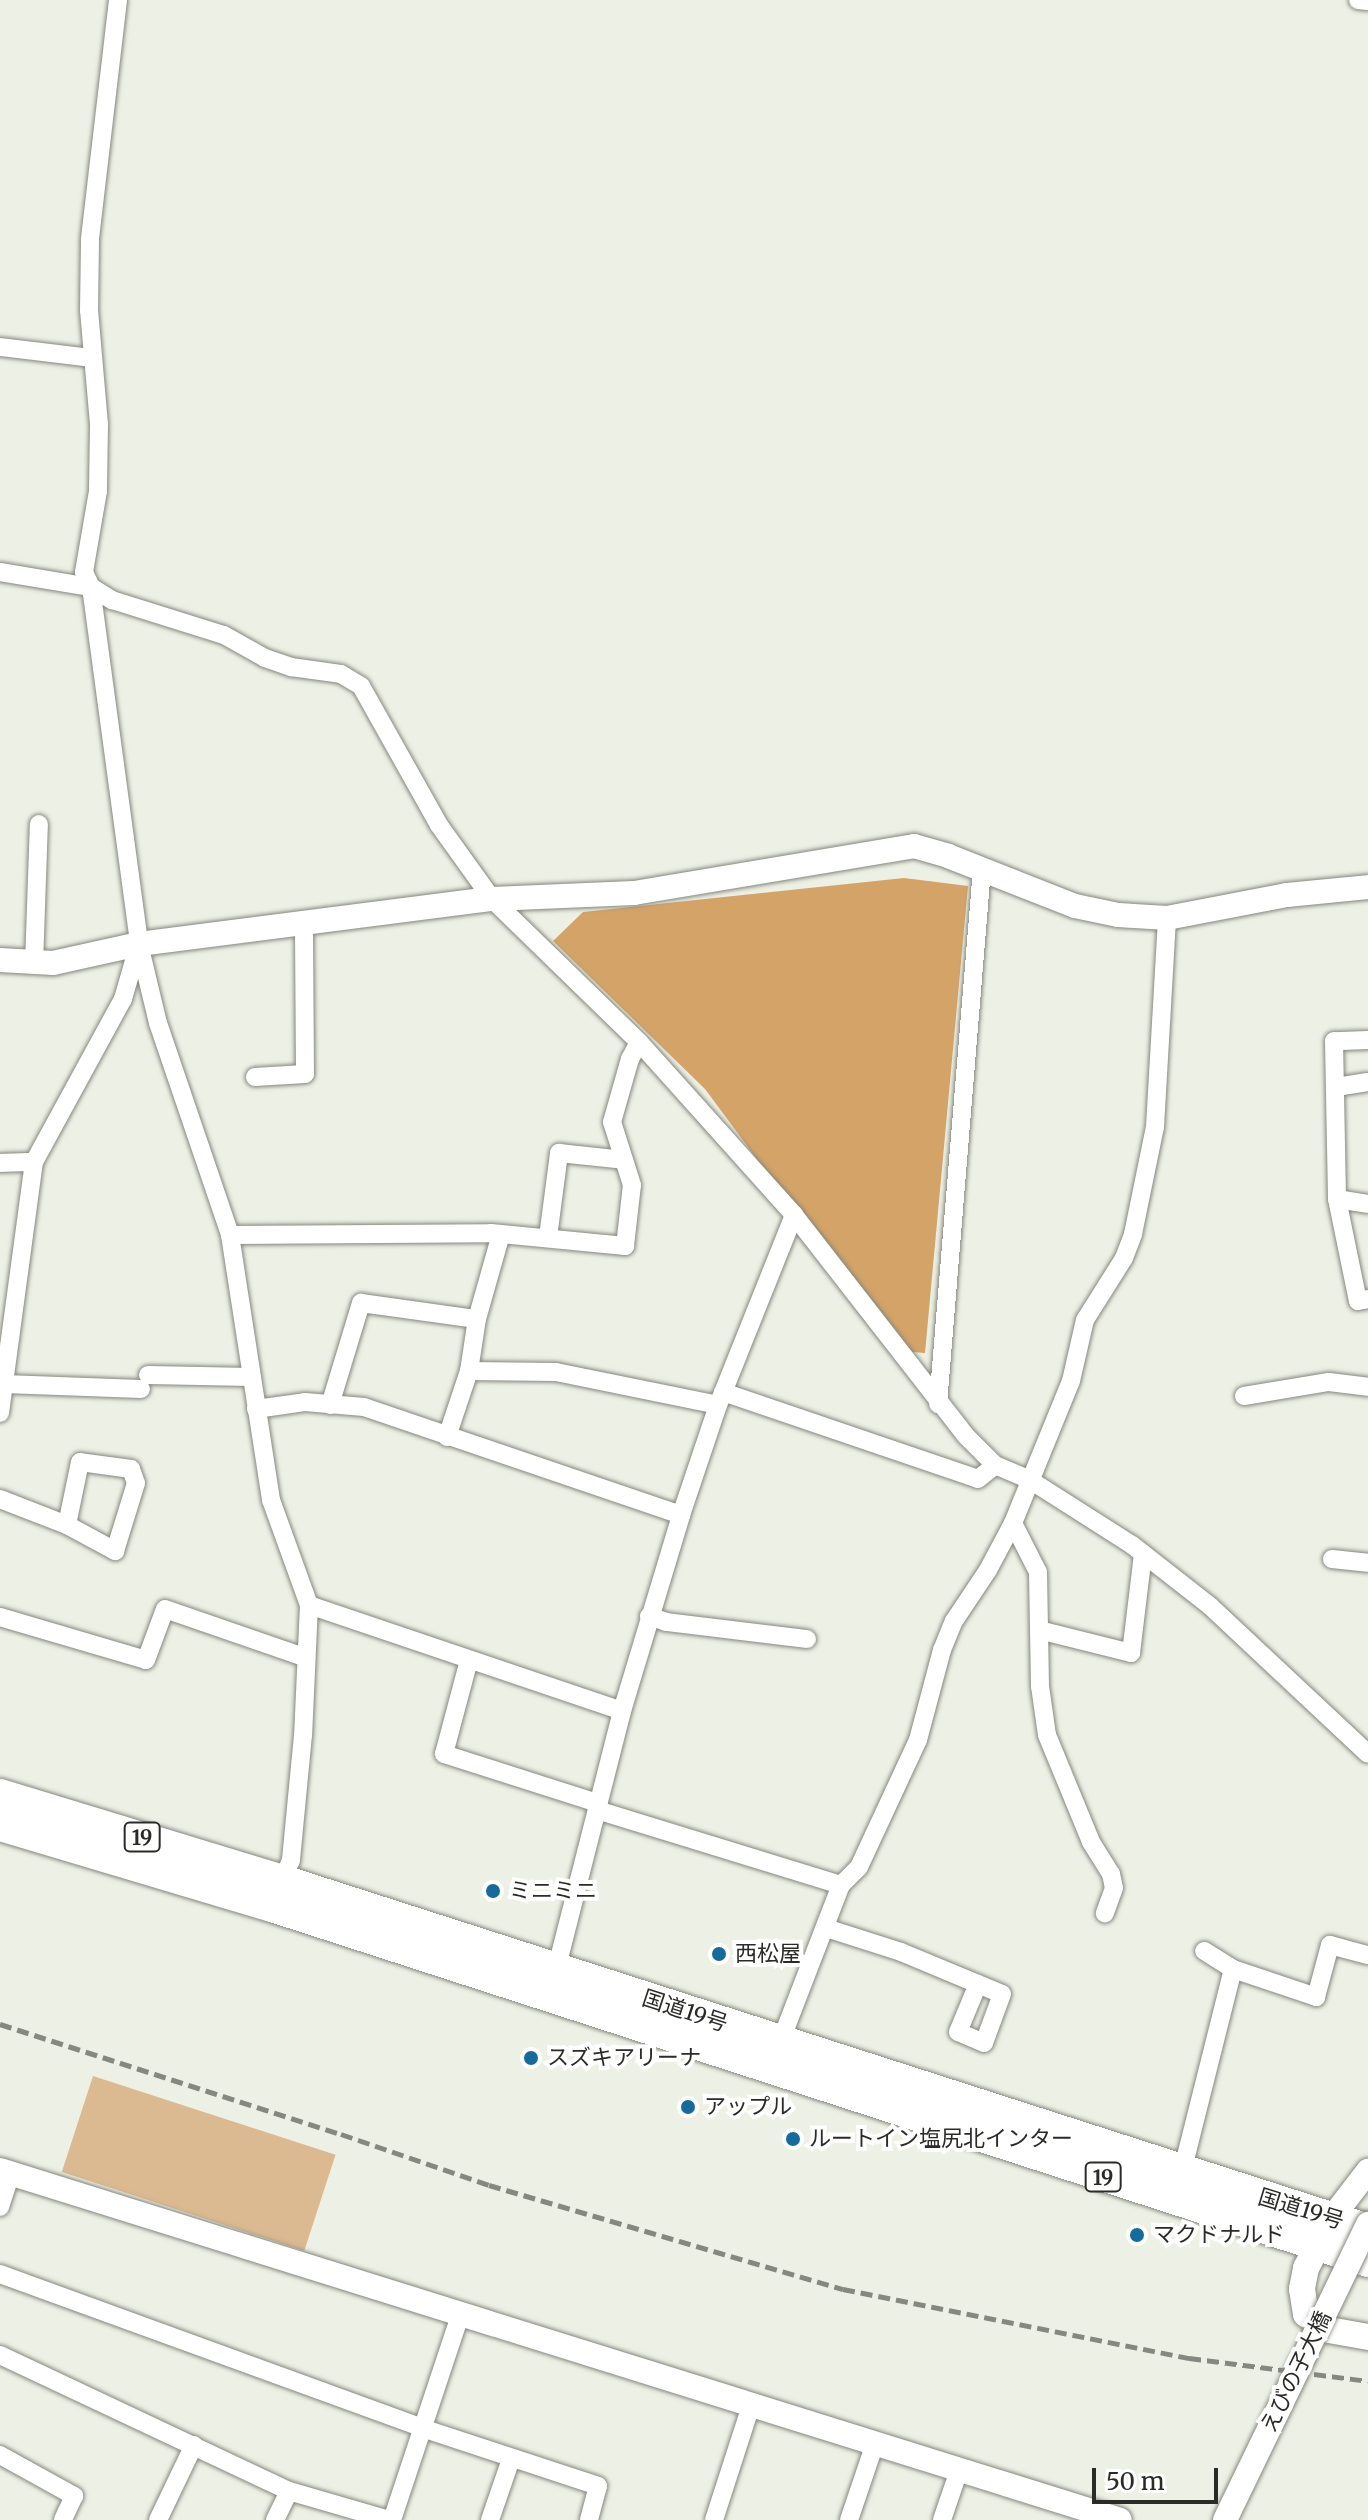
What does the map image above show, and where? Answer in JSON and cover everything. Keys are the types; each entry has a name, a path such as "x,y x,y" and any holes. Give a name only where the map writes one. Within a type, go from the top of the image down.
{"highway":[{"name":"国道19号","path":"0,1795 277,1893 1325,2232 1368,2230"},
{"name":"国道19号","path":"0,1825 277,1893"},
{"name":"国道19号","path":"775,2055 1182,2172 1325,2232 1368,2261"}],"main road":[{"path":"1325,2232 1306,2268 1302,2289 1306,2314 1329,2330 1368,2337"}],"street":[{"path":"118,0 90,240 92,358 99,425 98,491 84,572 91,587 139,944 158,1023 230,1235 271,1500 309,1605 304,1657 303,1735 291,1860 277,1893"},
{"path":"1358,0 1368,1"},
{"path":"0,347 92,358"},
{"path":"0,572 91,587 112,600 224,635 265,658 291,667 341,674 361,686 439,825 492,899 639,1042 794,1215 938,1404 995,1465 1030,1480 1143,1554 1210,1606 1368,1754"},
{"path":"34,964 39,824"},
{"path":"0,960 53,963 139,944 492,899 649,892 914,846 1075,906 1118,915 1167,918 1287,895 1368,887"},
{"path":"938,1404 982,869"},
{"path":"775,2055 841,1885 859,1867 918,1740 942,1650 954,1621 988,1570 1013,1523 1071,1381 1085,1320 1124,1258 1133,1234 1155,1127 1167,918"},
{"path":"255,1077 305,1074 304,922"},
{"path":"0,1413 34,1162 123,999 139,944"},
{"path":"1368,1040 1334,1041 1337,1199 1358,1301 1368,1299"},
{"path":"230,1235 501,1234 625,1246 632,1185 612,1122 630,1059 639,1042"},
{"path":"1336,1087 1368,1082"},
{"path":"548,1237 559,1153 624,1160"},
{"path":"0,1163 34,1162"},
{"path":"1337,1199 1368,1204"},
{"path":"553,1982 649,1616 720,1398 794,1215"},
{"path":"447,1437 469,1371 477,1319 501,1234"},
{"path":"330,1405 361,1303 477,1319"},
{"path":"469,1371 556,1372 720,1398 978,1479 995,1465"},
{"path":"4,1384 251,1377"},
{"path":"1244,1396 1329,1382 1368,1387"},
{"path":"256,1409 305,1402 364,1407 681,1515"},
{"path":"0,1499 67,1525 115,1551 136,1483 131,1469 80,1462 67,1525"},
{"path":"1013,1523 1038,1572 1040,1686 1047,1735 1091,1842 1111,1874 1114,1888 1105,1913"},
{"path":"1039,1630 1131,1653 1143,1554"},
{"path":"1332,1559 1368,1563"},
{"path":"309,1605 622,1711"},
{"path":"0,1617 146,1660 165,1609 304,1657"},
{"path":"649,1616 666,1622 807,1639"},
{"path":"469,1660 444,1754 841,1885"},
{"path":"826,1928 901,1952 978,1984"},
{"path":"1204,1951 1233,1969 1316,1997 1330,1945 1368,1955"},
{"path":"1182,2172 1233,1969"},
{"path":"1325,2232 1368,2171"},
{"path":"0,2207 5,2172 752,2402 1120,2520"},
{"name":"えびの子大橋","path":"1225,2520 1368,2224"},
{"path":"0,2274 425,2429 598,2486 589,2520"},
{"path":"0,2355 289,2491 391,2520 425,2429 461,2313"},
{"path":"714,2520 752,2402"},
{"path":"849,2520 875,2443"},
{"path":"158,2520 194,2445"},
{"path":"0,2455 74,2496 63,2520"},
{"path":"490,2520 511,2459"},
{"path":"942,2520 959,2470"},
{"path":"275,2520 289,2491"}],"shaded area":[{"path":"904,878 968,886 925,1353 899,1351 705,1089 553,941 583,912"},
{"path":"93,2076 336,2155 304,2251 62,2172"}],"railway":[{"path":"0,2024 489,2185 843,2289 1189,2358 1368,2381"}],"place":[{"name":"ミニミニ","path":"493,1891"},
{"name":"西松屋","path":"719,1954"},
{"name":"スズキアリーナ","path":"531,2058"},
{"name":"アップル","path":"688,2107"},
{"name":"ルートイン塩尻北インター","path":"793,2139"},
{"name":"マクドナルド","path":"1137,2235"}]}
